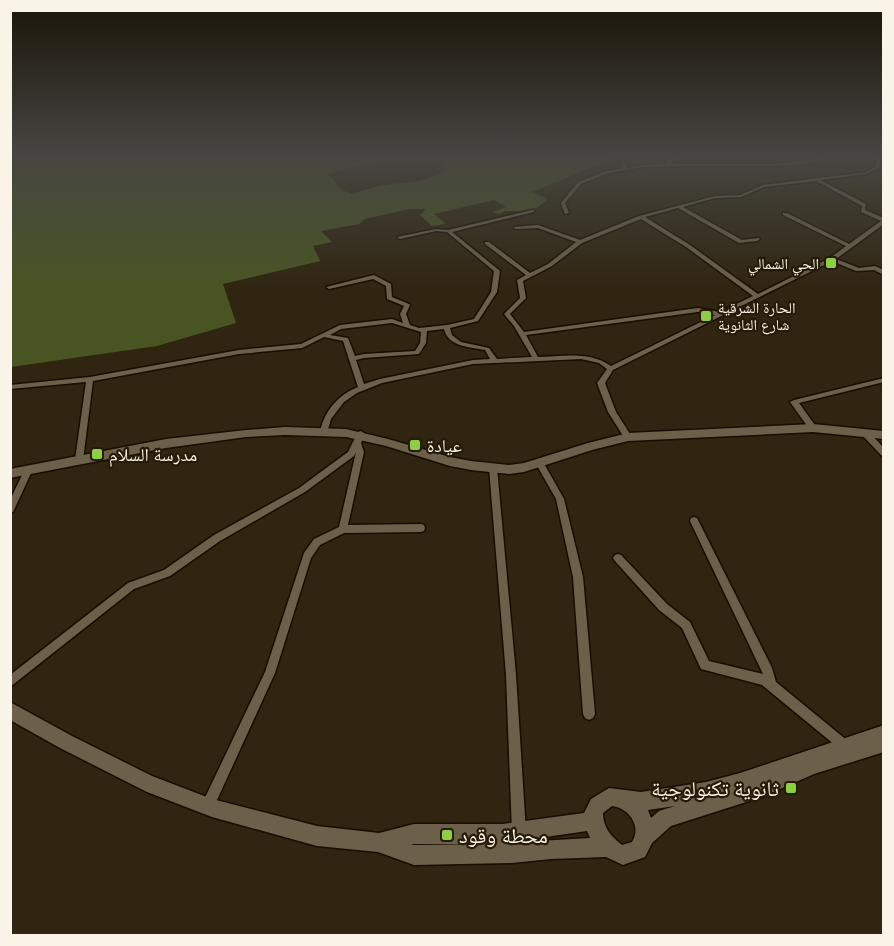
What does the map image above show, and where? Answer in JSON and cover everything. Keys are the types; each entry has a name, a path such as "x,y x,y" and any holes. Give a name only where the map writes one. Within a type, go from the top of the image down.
{"street":[{"path":"564,200 567,213"},
{"path":"536,359 526,345 520,327 507,314 523,298 520,280 550,265 580,242 641,217 704,200"},
{"path":"853,200 864,206 863,211 884,220"},
{"path":"679,207 741,242 757,239"},
{"path":"400,237 436,230 448,231 532,211"},
{"path":"785,214 849,246"},
{"path":"641,217 688,246 757,296"},
{"path":"628,437 603,393 601,383 611,369 832,259 884,220"},
{"path":"516,228 538,226 580,242"},
{"path":"10,387 90,379 239,352 302,346 340,327 392,321 424,330 476,320 494,292 497,271 448,231"},
{"path":"487,243 530,275"},
{"path":"832,259 858,270 875,268 884,273"},
{"path":"329,287 374,277 389,285 389,298 392,301 407,305 404,314 407,326"},
{"path":"522,334 698,310 720,314"},
{"path":"447,327 449,336 459,343 487,349 495,361"},
{"path":"353,359 364,356 417,353 423,343 424,330"},
{"path":"326,336 346,339 362,388"},
{"path":"324,431 332,410 341,400 380,381 473,362 581,357 601,362 611,369"},
{"path":"79,460 90,379"},
{"path":"813,428 794,402 884,380"},
{"path":"10,474 209,438 324,431 469,467 515,469 599,443 628,437 813,428 884,435"},
{"path":"865,433 884,453"},
{"path":"344,529 360,452 359,439"},
{"path":"10,682 131,586 168,573 218,538 302,490 351,454 359,439"},
{"path":"539,462 560,499 578,577 589,714"},
{"path":"493,468 511,675 519,832"},
{"path":"10,510 28,471"},
{"path":"694,521 768,672 772,686"},
{"path":"207,806 270,673 307,556 317,542 344,529 421,528"},
{"path":"618,558 663,607 686,626 705,665 765,680 844,746"},
{"path":"10,710 66,742 147,783 207,806 317,836 378,842 414,855 512,853 607,847 623,855 631,854 638,850 645,836 666,818 762,788 813,766 884,743"},
{"path":"630,802 685,796 735,784 884,733"},
{"path":"607,847 596,831 594,821 599,803 605,798 622,797 630,802 643,818 645,836"},
{"path":"378,842 414,834 519,832 594,821"}],"green space":[{"path":"11,200 493,200 434,214 446,224 432,226 420,215 426,209 409,209 365,219 359,224 321,231 332,242 313,246 320,261 223,284 236,323 157,346 11,367"},
{"path":"494,200 547,200 533,211 504,211 499,214 493,212 506,207"}],"place":[{"name":"الحي الشمالي","path":"831,263"},
{"name":"الحارة الشرقية شارع الثانوية","path":"706,316"},
{"name":"عيادة","path":"415,445"},
{"name":"مدرسة السلام","path":"97,454"},
{"name":"ثانوية تكنولوجية","path":"791,788"},
{"name":"محطة وقود","path":"447,835"}]}
